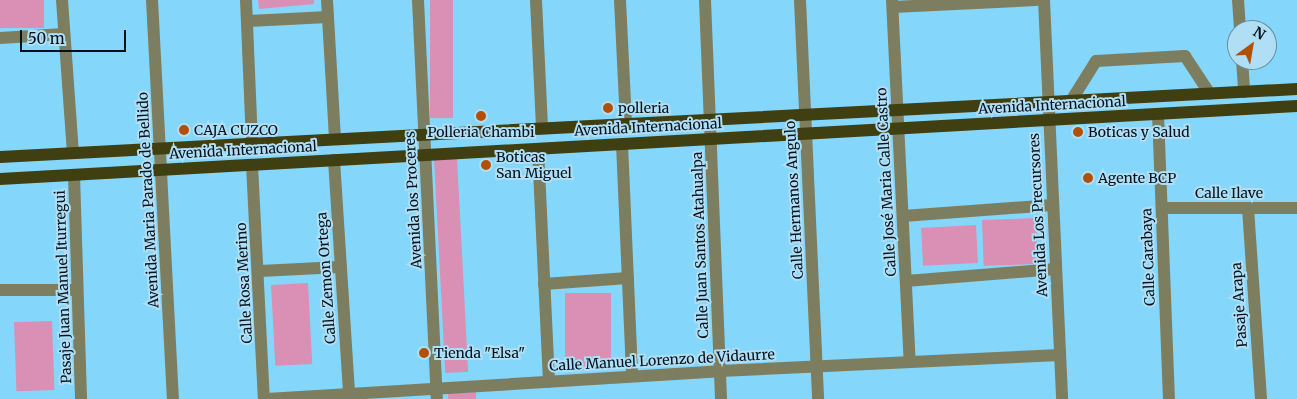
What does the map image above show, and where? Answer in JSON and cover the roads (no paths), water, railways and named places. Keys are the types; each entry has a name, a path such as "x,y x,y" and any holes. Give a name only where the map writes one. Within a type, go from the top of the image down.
{"main road":[{"name":"Avenida Internacional","path":"0,156 1297,89"},
{"name":"Avenida Internacional","path":"0,179 1297,106"}],"street":[{"path":"62,0 73,153"},
{"name":"Avenida Maria Parado de Bellido","path":"152,0 173,399"},
{"path":"246,0 252,144"},
{"path":"327,0 335,139"},
{"name":"Avenida los Proceres","path":"418,0 424,135 427,155 437,394"},
{"path":"536,0 542,128"},
{"path":"620,0 626,124"},
{"name":"Calle Juan Santos Atahualpa","path":"705,0 721,399"},
{"name":"Calle Hermanos Angulo","path":"800,0 818,399"},
{"path":"892,4 1036,0"},
{"name":"Avenida Los Precursores","path":"1044,0 1062,399"},
{"path":"1238,0 1239,20"},
{"name":"Calle José Maria Calle Castro","path":"892,4 910,362"},
{"path":"248,21 328,17"},
{"path":"0,38 64,34"},
{"path":"1071,101 1096,61 1185,56 1210,94"},
{"path":"1243,70 1244,92"},
{"name":"Calle Carabaya","path":"1158,114 1169,399"},
{"path":"622,144 632,376"},
{"path":"538,148 549,382"},
{"name":"Calle Zemon Ortega","path":"334,160 349,394"},
{"name":"Calle Rosa Merino","path":"252,165 260,271 266,399"},
{"name":"Pasaje Juan Manuel Iturregui","path":"74,175 76,290 81,399"},
{"path":"903,216 1053,205"},
{"name":"Calle Ilave","path":"1162,208 1297,208"},
{"name":"Pasaje Arapa","path":"1248,208 1261,399"},
{"path":"260,271 340,267"},
{"path":"906,281 1056,269"},
{"path":"544,284 628,278"},
{"path":"0,290 76,290"},
{"name":"Calle Manuel Lorenzo de Vidaurre","path":"266,399 349,394 437,394 549,382 720,370 1060,355"}],"place":[{"name":"polleria","path":"608,108"},
{"name":"Polleria Chambi","path":"481,116"},
{"name":"CAJA CUZCO","path":"184,130"},
{"name":"Boticas y Salud","path":"1078,132"},
{"name":"Boticas San Miguel","path":"486,165"},
{"name":"Agente BCP","path":"1088,178"},
{"name":"Tienda \"Elsa\"","path":"424,353"}]}
